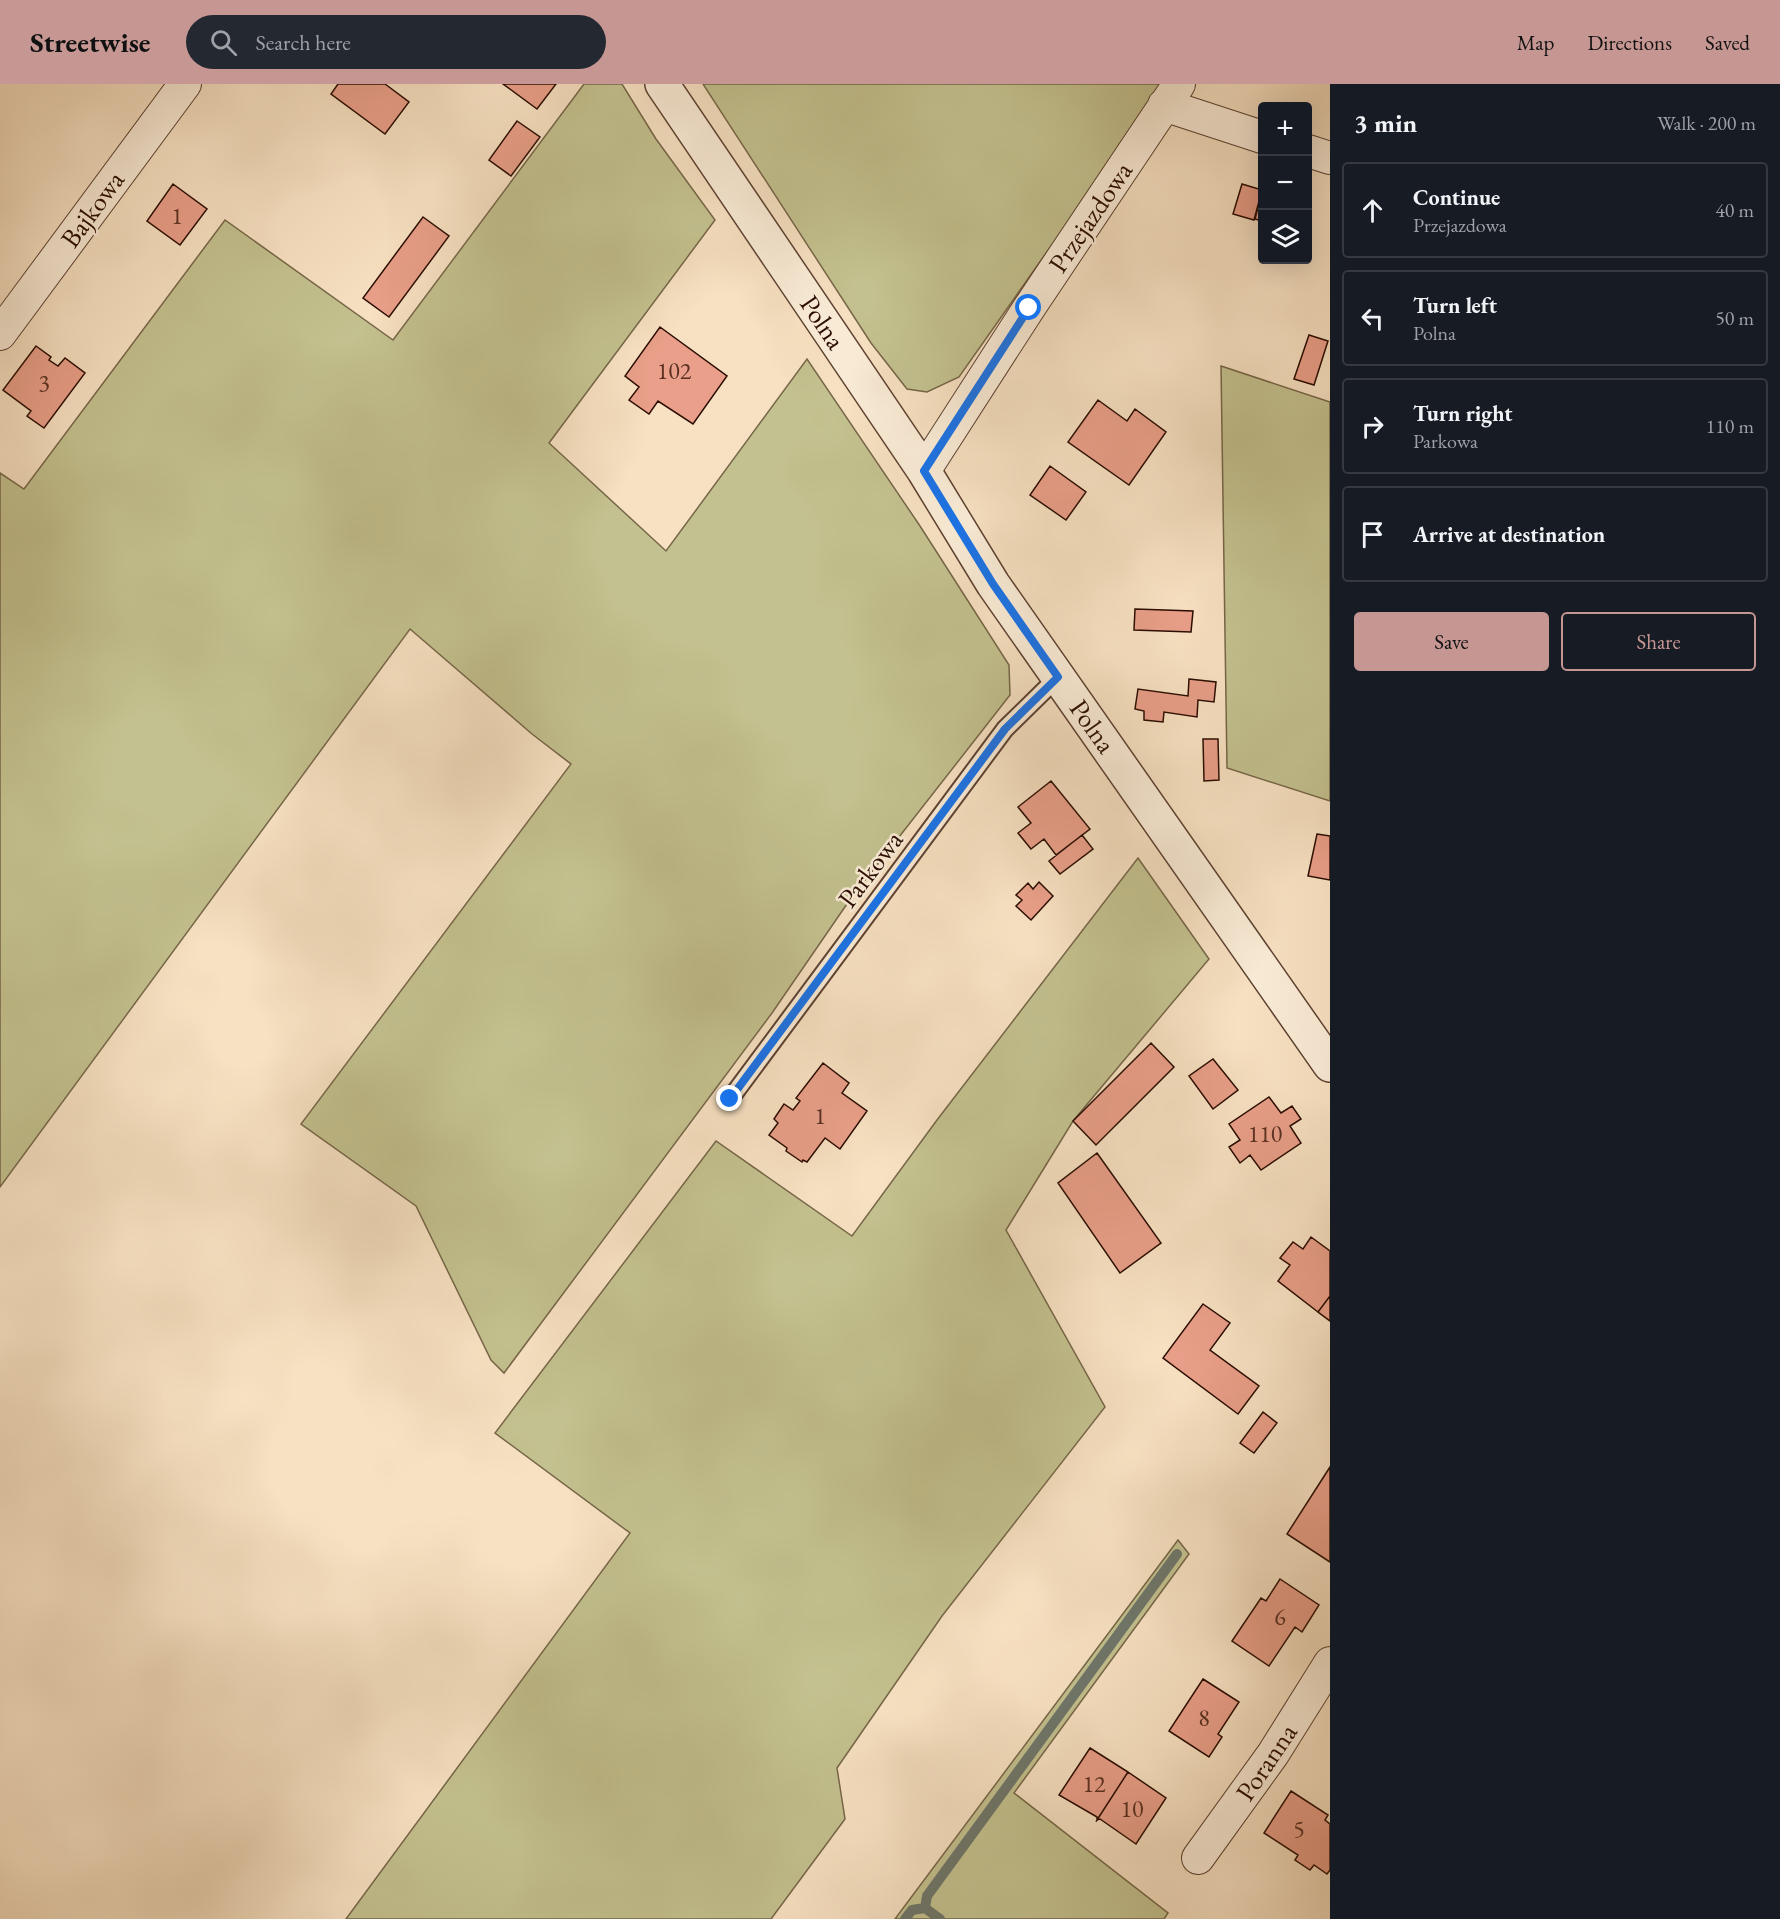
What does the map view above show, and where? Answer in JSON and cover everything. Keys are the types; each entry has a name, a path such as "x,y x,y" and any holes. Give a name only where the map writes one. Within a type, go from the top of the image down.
{"street":[{"name":"Bajkowa","path":"0,334 184,84"},
{"name":"Polna","path":"662,84 924,471 993,584 1330,1065"},
{"name":"Przejazdowa","path":"924,471 1171,95"},
{"path":"1171,95 1258,135"},
{"path":"1312,152 1330,158"},
{"name":"Poranna","path":"1198,1858 1273,1754 1330,1664"}],"lane":[{"name":"Parkowa","path":"730,1099 1005,729 1058,677"}],"shaded area":[{"path":"584,84 622,84 656,139 715,220 549,443 666,551 807,359 920,526 1009,665 1010,695 849,901 772,1013 504,1373 491,1360 416,1206 301,1124 571,764 532,734 410,629 0,1187 0,473 24,489 225,220 393,340"},
{"path":"703,84 1165,84 959,377 927,392 907,389 871,343"},
{"path":"1221,366 1330,402 1330,801 1227,768"},
{"path":"1138,858 1209,959 1073,1121 1006,1230 1105,1407 942,1616 837,1768 845,1819 771,1919 346,1919 630,1533 495,1433 716,1141 852,1236 937,1120"},
{"path":"1178,1540 1189,1554 1014,1793 1168,1913 1164,1919 895,1919"}],"building":[{"path":"338,84 385,84 409,102 385,134 331,94"},
{"path":"503,84 556,84 537,109"},
{"path":"517,121 540,137 511,176 489,160"},
{"path":"173,184 207,209 180,245 147,221"},
{"path":"1242,184 1258,189 1258,205 1254,220 1233,214"},
{"path":"423,217 449,236 389,317 363,298"},
{"path":"660,327 727,376 693,424 658,401 649,414 629,400 639,387 625,376"},
{"path":"1309,335 1328,341 1314,385 1294,379"},
{"path":"36,346 51,357 49,360 58,366 65,358 85,373 44,428 27,416 31,411 3,390"},
{"path":"1098,400 1127,421 1135,409 1166,432 1129,485 1068,442"},
{"path":"1050,466 1086,492 1066,520 1030,495"},
{"path":"1135,609 1193,611 1191,632 1134,630"},
{"path":"1189,679 1216,682 1214,702 1198,700 1197,717 1164,712 1163,722 1144,720 1144,711 1135,709 1138,689 1188,696"},
{"path":"1203,739 1218,739 1219,780 1204,781"},
{"path":"1051,781 1090,829 1056,855 1044,839 1031,849 1018,833 1031,823 1018,807"},
{"path":"1317,834 1330,836 1330,880 1308,876"},
{"path":"1082,835 1093,849 1060,874 1049,861"},
{"path":"1039,882 1053,896 1031,920 1016,906 1022,900 1016,895 1028,883 1033,889"},
{"path":"1151,1043 1174,1067 1096,1145 1073,1121"},
{"path":"1213,1059 1238,1090 1213,1109 1189,1076"},
{"path":"823,1063 849,1083 842,1093 867,1111 840,1149 825,1138 807,1162 803,1160 802,1162 769,1135 778,1123 774,1119 784,1104 793,1110 800,1101 796,1098"},
{"path":"1269,1097 1281,1113 1292,1106 1301,1119 1290,1126 1301,1143 1261,1170 1250,1155 1240,1163 1229,1147 1240,1140 1229,1124"},
{"path":"1097,1153 1161,1243 1120,1273 1058,1183"},
{"path":"1311,1237 1330,1251 1330,1296 1318,1312 1278,1281 1290,1265 1280,1258 1293,1242 1303,1249"},
{"path":"1330,1296 1330,1321 1318,1312"},
{"path":"1203,1304 1230,1323 1210,1350 1259,1386 1238,1414 1163,1358"},
{"path":"1263,1412 1277,1423 1254,1453 1240,1443"},
{"path":"1330,1467 1330,1562 1287,1534"},
{"path":"1280,1579 1319,1605 1302,1632 1295,1627 1269,1666 1232,1641 1261,1598 1266,1601"},
{"path":"1203,1679 1239,1702 1218,1734 1222,1737 1209,1757 1169,1731"},
{"path":"1090,1748 1128,1772 1097,1820 1097,1817 1059,1795"},
{"path":"1128,1772 1166,1798 1136,1844 1100,1819 1097,1820"},
{"path":"1291,1791 1328,1815 1325,1820 1330,1824 1330,1870 1327,1874 1314,1865 1310,1870 1295,1860 1298,1855 1264,1833"}],"waterway":[{"path":"925,1908 927,1896 1177,1554"},
{"path":"905,1919 912,1910 925,1908 940,1919"}],"route":[{"path":"730,1099 1005,729 1058,677 993,584 924,471 1029,308"}]}
